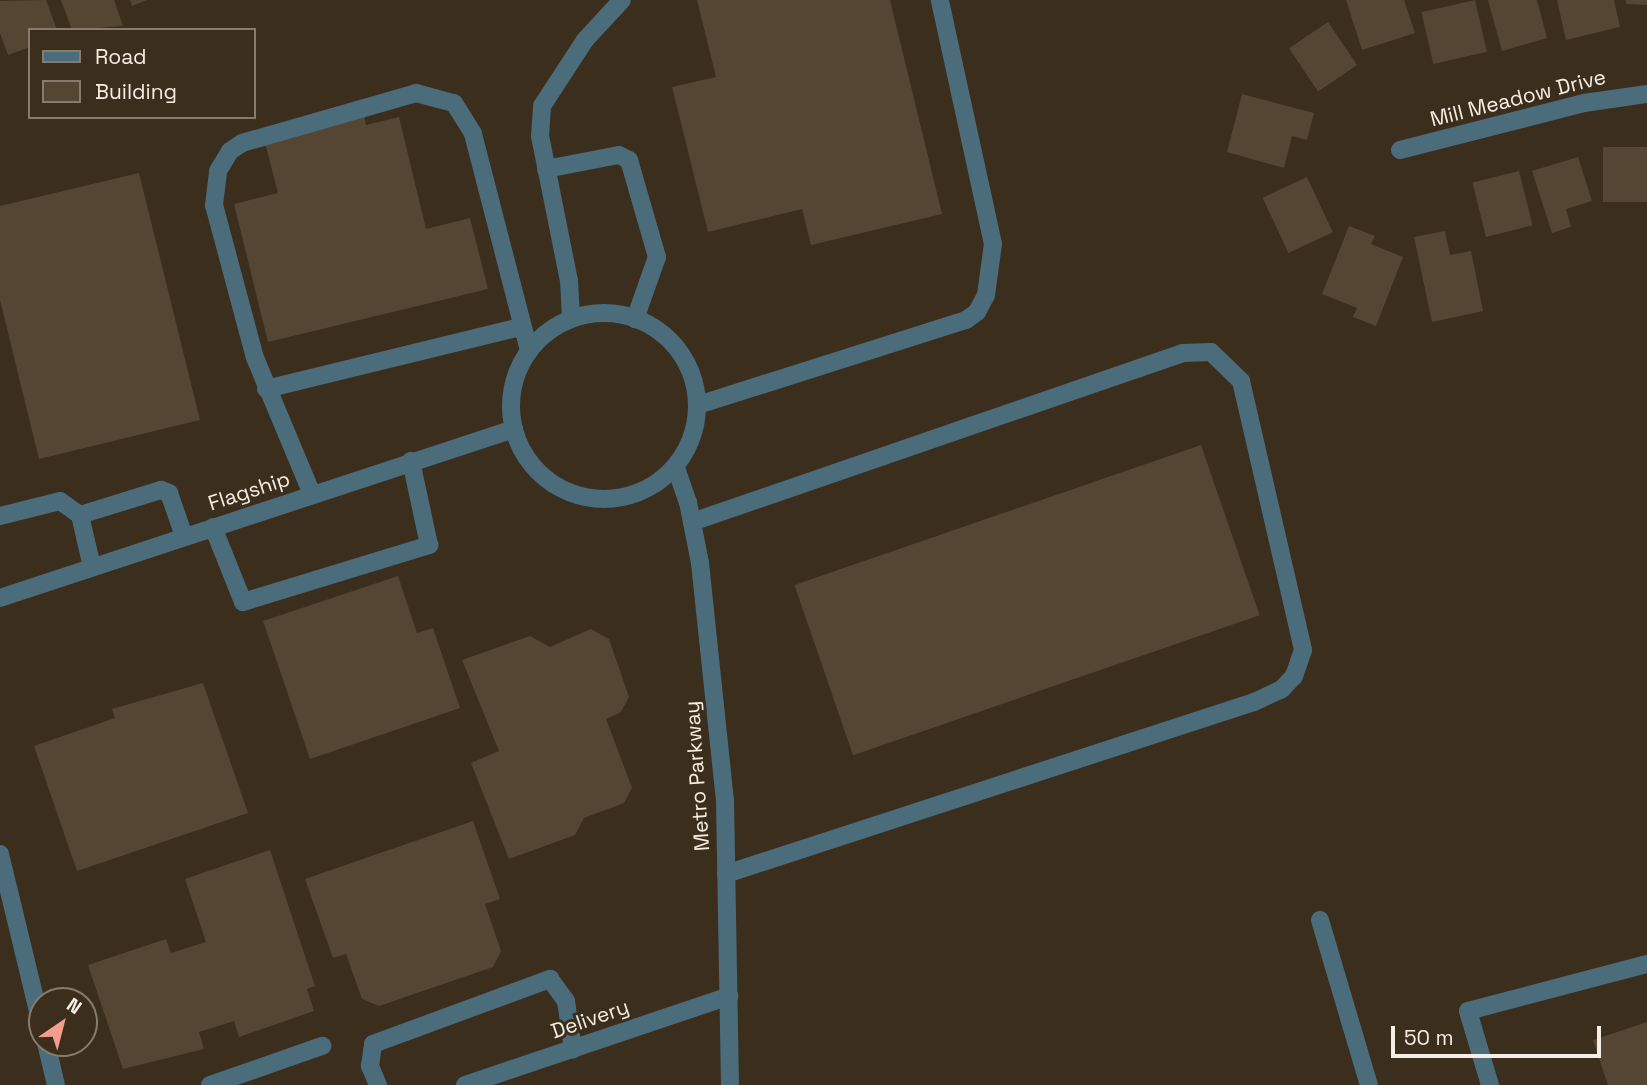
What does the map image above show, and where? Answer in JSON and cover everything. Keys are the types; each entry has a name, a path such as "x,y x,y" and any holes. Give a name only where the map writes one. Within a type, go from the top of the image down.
{"street":[{"path":"572,318 540,136 542,106 585,40 622,0"},
{"path":"698,405 966,320 977,312 986,295 993,244 940,0"},
{"path":"312,494 266,389 214,205 215,186 225,159 242,143 416,93 454,103 473,134 529,351"},
{"name":"Mill Meadow Drive","path":"1400,150 1584,103 1647,94"},
{"path":"546,169 619,155 629,160 657,257 635,319"},
{"path":"598,313 635,319 673,342 688,365 698,405 690,444 676,468 654,486 627,498 598,499 569,493 544,478 525,456 514,429 511,402 516,375 529,351 548,332 572,318 598,313"},
{"path":"266,389 522,327"},
{"path":"692,522 1183,353 1212,352 1241,381 1303,650 1294,676 1282,689 1254,702 726,874"},
{"name":"Flagship","path":"0,598 514,429"},
{"path":"213,527 243,602 429,545 411,461"},
{"name":"Metro Parkway","path":"676,468 692,522 725,800 730,1085"},
{"path":"80,515 161,490 169,493 184,536"},
{"path":"0,516 60,501 80,515 92,567"},
{"path":"0,854 32,987"},
{"path":"1320,920 1369,1085"},
{"path":"1490,1085 1468,1011 1647,964"},
{"path":"378,1085 370,1066 373,1044 551,979 566,1001 573,1049"},
{"name":"Delivery","path":"465,1085 729,996"},
{"path":"210,1085 322,1046"},
{"path":"49,1057 56,1085"}],"building":[{"path":"46,0 56,28 28,28 28,48 8,55 0,33 0,1"},
{"path":"61,0 114,0 123,26 98,28 71,28"},
{"path":"130,0 147,0 132,6"},
{"path":"697,0 890,0 942,214 811,245 802,209 708,232 672,87 716,77"},
{"path":"1346,0 1404,0 1415,33 1362,50"},
{"path":"1475,0 1487,52 1433,64 1421,12"},
{"path":"1488,0 1537,0 1547,38 1502,51"},
{"path":"1557,0 1614,0 1620,27 1566,40"},
{"path":"1626,0 1647,0 1647,5 1626,4"},
{"path":"1328,22 1357,65 1318,91 1289,48"},
{"path":"1242,94 1314,113 1307,140 1292,136 1284,168 1227,152"},
{"path":"364,115 366,125 399,117 426,229 470,218 488,289 268,342 234,204 278,193 264,139"},
{"path":"1603,147 1647,147 1647,202 1603,202"},
{"path":"1578,157 1592,201 1566,209 1571,227 1552,233 1532,171"},
{"path":"1519,171 1533,225 1486,237 1472,183"},
{"path":"139,173 200,420 39,459 0,300 0,206"},
{"path":"1307,177 1333,232 1288,253 1263,198"},
{"path":"1349,226 1375,236 1371,244 1403,257 1376,326 1353,317 1357,308 1322,294"},
{"path":"1445,231 1450,255 1471,251 1483,311 1432,322 1414,237"},
{"path":"1201,445 1260,615 853,755 794,585"},
{"path":"398,576 417,633 433,628 460,708 310,759 263,621"},
{"path":"591,629 609,639 629,697 621,712 606,719 632,788 624,803 584,818 575,835 509,859 471,763 499,751 462,660 530,636 550,647"},
{"path":"203,683 248,813 77,871 34,746 115,718 112,709"},
{"path":"473,821 500,899 485,904 501,951 493,967 379,1006 362,999 346,954 333,958 305,879"},
{"path":"270,850 315,986 307,989 314,1011 239,1037 234,1021 199,1032 204,1049 123,1069 98,995 98,987 95,987 88,965 166,939 171,953 206,942 185,879"},
{"path":"1647,1022 1647,1085 1608,1085 1593,1040"}]}
